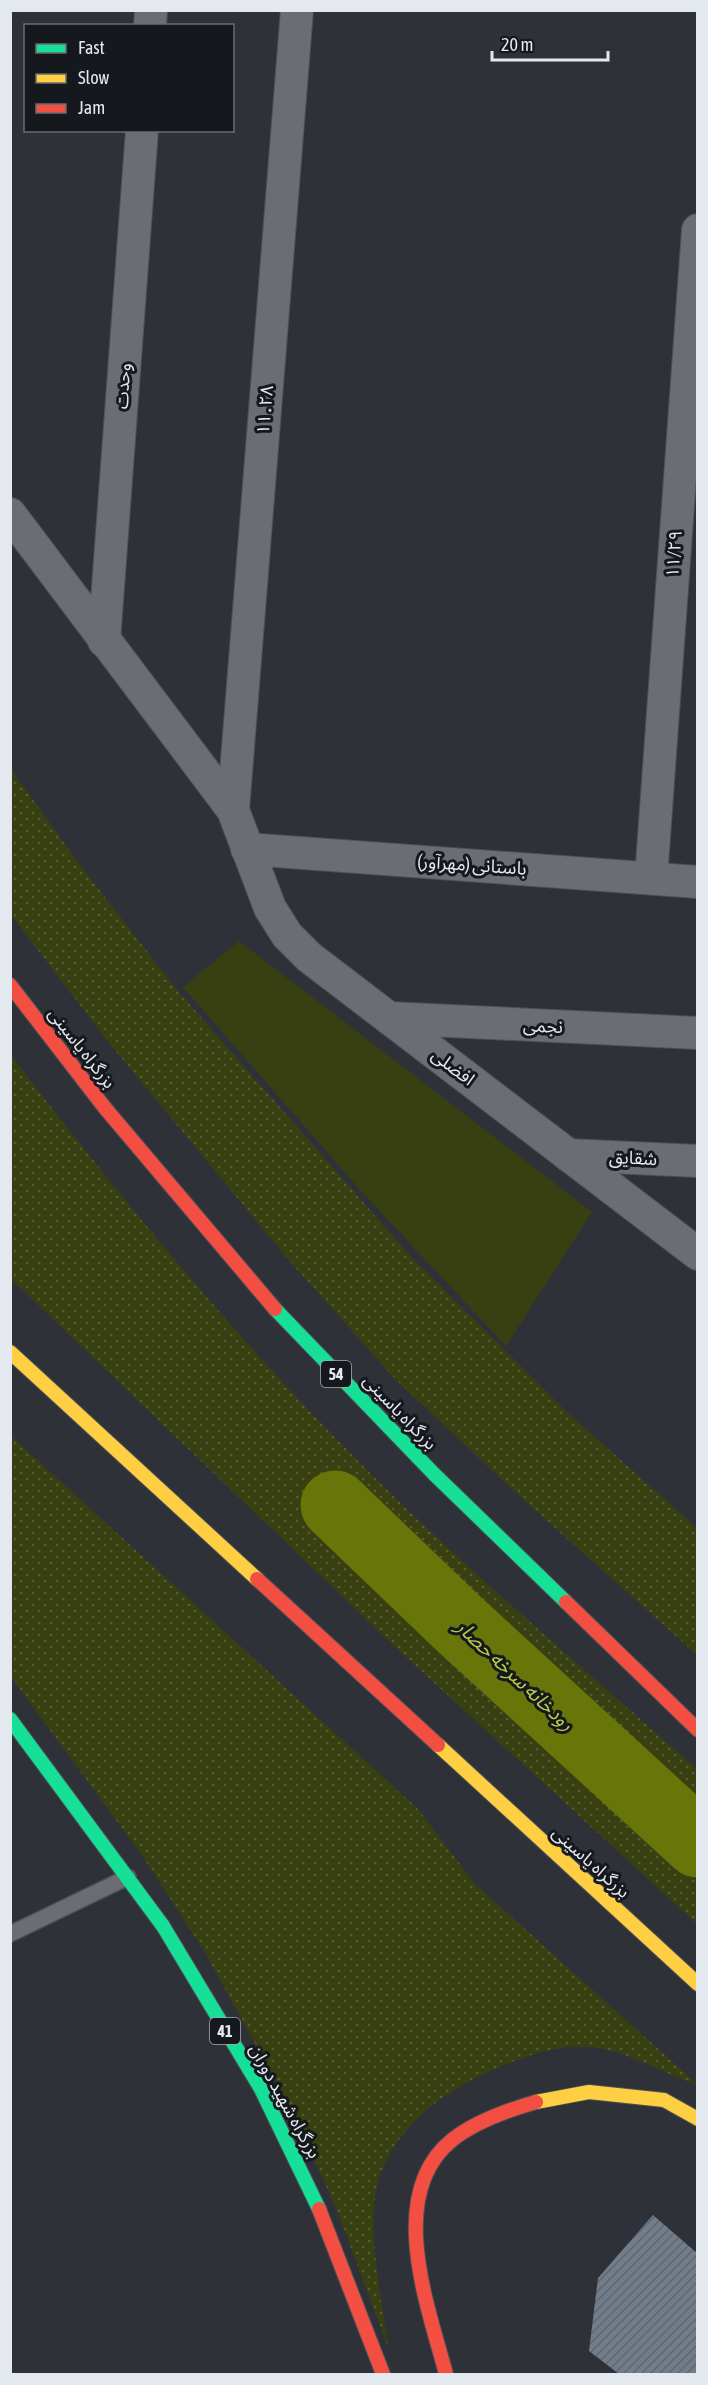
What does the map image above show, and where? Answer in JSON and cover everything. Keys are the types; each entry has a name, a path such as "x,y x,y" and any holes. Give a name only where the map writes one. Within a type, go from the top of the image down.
{"highway":[{"name":"بزرگراه یاسینی","path":"10,985 105,1108 287,1323 434,1474 698,1730"},
{"name":"بزرگراه یاسینی","path":"10,1353 698,1984"},
{"path":"10,1360 28,1371"},
{"name":"بزرگراه شهید دوران","path":"10,1719 163,1926 266,2099 322,2215 383,2374"},
{"path":"446,2374 422,2281 416,2241 418,2193 433,2163 452,2140 503,2112 545,2099 589,2092 664,2100 698,2119"}],"street":[{"name":"۱۱ . ۲۸","path":"233,810 297,10"},
{"name":"وحدت","path":"104,641 142,132"},
{"name":"۱۱/۲۹","path":"651,878 698,230"},
{"path":"10,514 233,810"},
{"name":"افضلی","path":"233,810 270,908 287,935 309,957 698,1254"},
{"name":"باستانی (مهرآور)","path":"247,849 698,882"},
{"name":"نجمی","path":"389,1018 698,1033"},
{"name":"شقایق","path":"568,1155 698,1161"}],"lane":[{"path":"10,1934 128,1876"}],"green space":[{"path":"10,768 80,865 177,990 414,1260 568,1413 697,1528 697,1655 515,1492 394,1378 287,1258 109,1043 11,915"},
{"path":"239,941 592,1212 506,1346 363,1193 183,987"},
{"path":"10,1054 182,1268 227,1321 320,1422 448,1548 697,1769 697,1924 393,1645 11,1279"},
{"path":"10,1435 419,1810 475,1884 697,2084 605,2049 564,2047 537,2053 498,2068 467,2082 431,2107 401,2137 389,2156 380,2175 375,2197 375,2252 388,2347 338,2213 293,2112 203,1949 141,1854 11,1677"}],"building":[{"path":"653,2215 698,2254 698,2374 619,2374 589,2351 598,2278"}],"waterway":[{"name":"رودخانه سرخه حصار","path":"335,1505 458,1623 698,1843"}],"traffic: fast":[{"path":"275,1309 434,1474 566,1602"},
{"path":"10,1719 163,1926 261,2089 319,2209"}],"traffic: slow":[{"path":"10,1352 257,1579"},
{"path":"438,1745 698,1984"},
{"path":"536,2102 589,2092 664,2100 698,2119"}],"traffic: jam":[{"path":"10,985 105,1108 275,1309"},
{"path":"257,1579 438,1745"},
{"path":"566,1602 698,1730"},
{"path":"446,2374 422,2284 417,2252 416,2220 420,2190 432,2163 461,2133 503,2113 536,2102"},
{"path":"319,2209 383,2374"}]}
